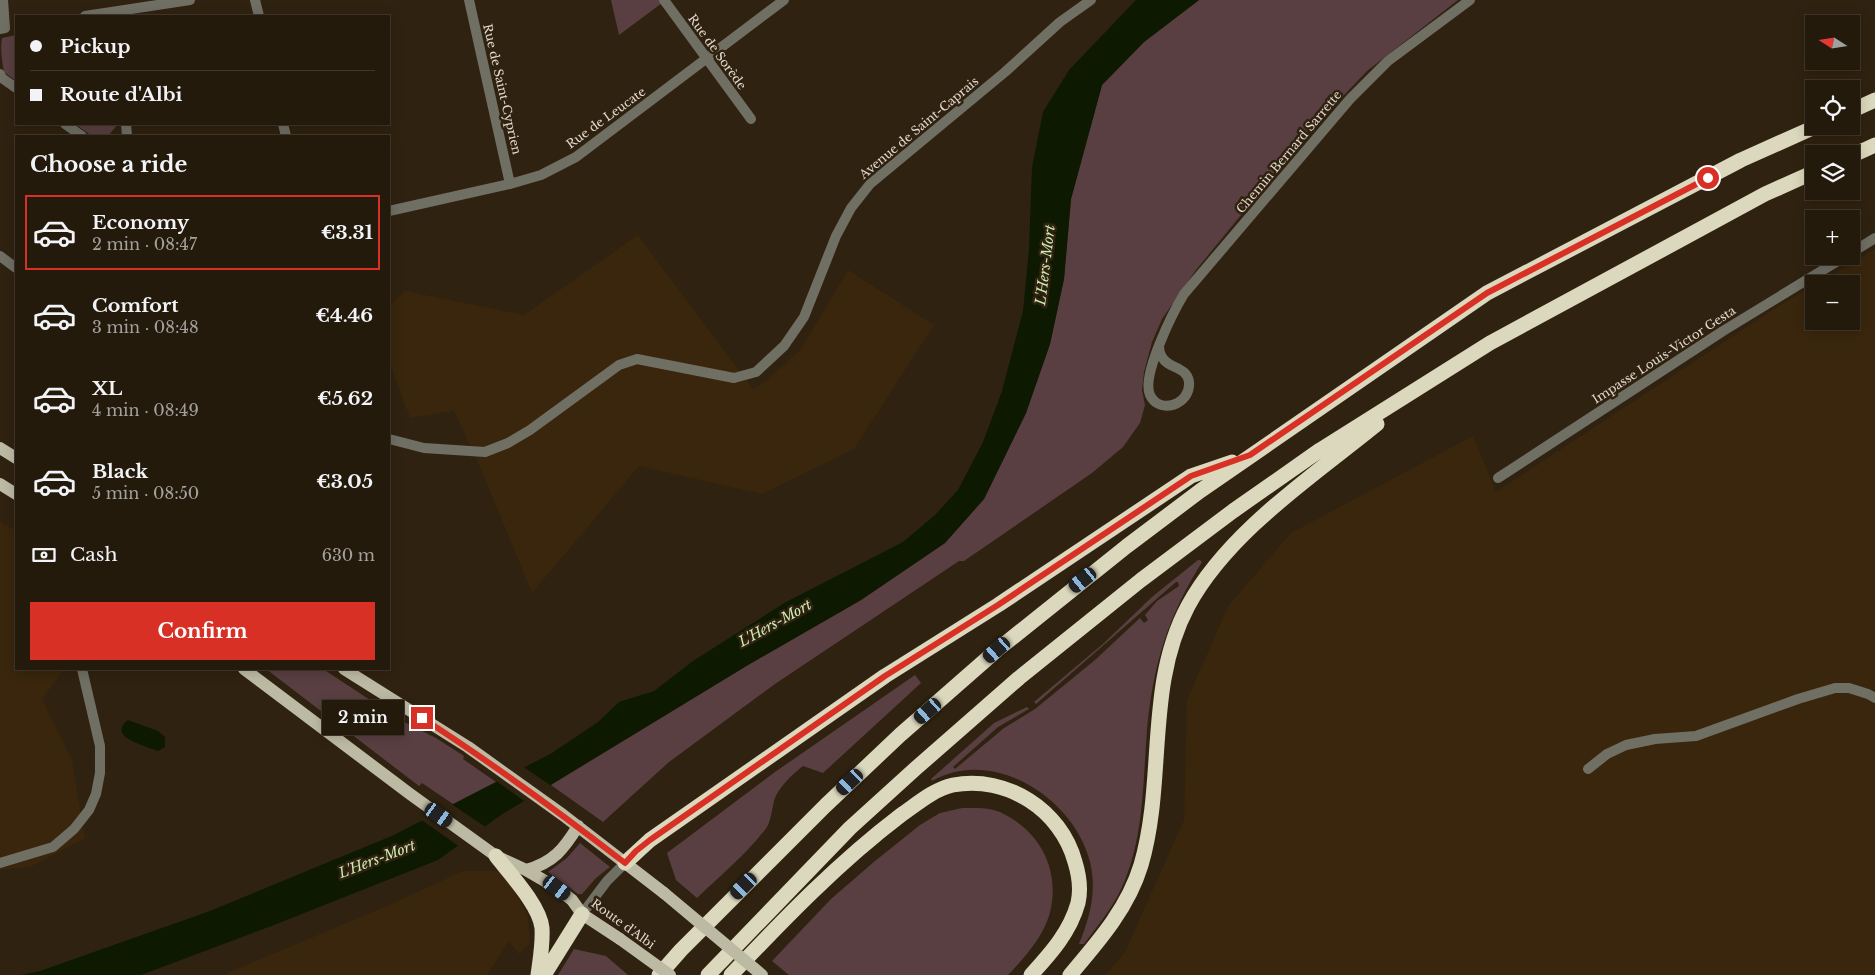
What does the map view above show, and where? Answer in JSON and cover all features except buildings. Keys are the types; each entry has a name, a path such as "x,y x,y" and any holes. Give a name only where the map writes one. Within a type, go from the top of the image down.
{"highway":[{"path":"1860,107 1875,100"},
{"path":"659,975 681,950 826,805 900,735 989,656 1127,546 1250,455 1487,293 1742,160 1805,131"},
{"path":"1860,152 1875,145"},
{"path":"708,975 850,828 1019,678 1141,580 1233,510 1320,450 1425,386 1490,343 1765,194 1805,176"},
{"path":"1070,975 1113,924 1141,866 1153,801 1159,708 1164,672 1173,641 1187,608 1205,577 1236,542 1271,509 1425,386"},
{"path":"625,863 650,840 885,676 998,605 1191,476 1250,455"},
{"path":"731,975 820,884 869,840 936,791 953,785 974,784 1000,786 1023,795 1043,811 1064,833 1073,854 1079,878 1078,901 1069,927 1031,975"},
{"path":"496,856 525,894 536,911 542,926 542,946 538,975"},
{"path":"544,975 582,914"}],"main road":[{"path":"0,448 15,457"},
{"path":"0,484 15,493"},
{"name":"Route d'Albi","path":"245,670 496,856 526,870 572,900 582,914 670,975"},
{"path":"346,670 475,752 563,815 664,893 762,975"},
{"path":"526,870 542,866 558,854 578,826"}],"street":[{"path":"3,0 3,28"},
{"path":"105,15 190,0"},
{"path":"255,0 259,15"},
{"name":"Rue de Saint-Cyprien","path":"469,0 510,184"},
{"name":"Rue de Sorède","path":"664,0 751,119"},
{"name":"Rue de Leucate","path":"390,211 510,184 541,175 576,156 784,0"},
{"name":"Avenue de Saint-Caprais","path":"390,439 424,448 485,452 530,430 619,366 637,359 734,378 756,372 784,346 804,317 836,236 851,208 870,184 1006,72 1060,22 1091,0"},
{"name":"Chemin Bernard Sarrette","path":"1159,346 1161,356 1165,362 1185,373 1188,380 1187,395 1175,405 1161,405 1155,402 1150,396 1148,388 1159,346 1184,294 1263,204 1350,99 1388,61 1470,0"},
{"path":"0,74 2,78 15,87"},
{"path":"66,125 81,135"},
{"path":"1860,247 1875,238"},
{"path":"0,256 15,267"},
{"name":"Impasse Louis-Victor Gesta","path":"1498,478 1723,331 1831,265"},
{"path":"0,862 53,846 74,829 89,810 96,794 100,773 100,746 82,670"},
{"path":"1588,769 1607,754 1626,745 1655,739 1696,736 1798,699 1836,688 1850,688 1875,698"},
{"path":"582,914 607,881 625,863"}],"shaded area":[{"path":"611,0 666,0 619,35"},
{"path":"1199,0 1458,0 1367,71 1310,131 1196,270 1162,319 1152,342 1144,372 1142,390 1145,405 1140,423 1123,447 1092,473 964,561 959,561 775,684 669,762 603,822 551,785 748,665 861,600 945,543 984,499 1026,413 1050,344 1064,279 1071,199 1102,85 1144,42"},
{"path":"15,35 15,80 4,72 2,38"},
{"path":"76,125 117,125 109,135 91,135"},
{"path":"638,235 753,389 765,382 801,349 848,270 934,325 854,449 762,494 639,466 532,593 480,467 454,411 410,418 390,364 390,304 406,291 524,315"},
{"path":"1875,249 1875,975 1105,975 1125,952 1184,820 1187,700 1228,606 1291,533 1473,436 1496,492 1805,290 1805,330 1860,330 1860,275 1831,275 1848,265 1860,265 1860,258"},
{"path":"0,521 15,530 15,670 62,670 42,699 72,760 85,838 30,867 0,870"},
{"path":"1198,560 1202,562 1179,603 1171,623 1153,685 1147,730 1142,806 1131,862 1125,880 1112,906 1084,944 1079,944 1091,904 1093,883 1090,862 1081,839 1067,817 1049,799 1028,784 1005,774 980,770 956,772 932,781 931,779 994,723 1027,707 1029,709 998,727 953,767 955,769 1004,728 1035,709 1095,660 1140,618 1144,623 1148,620 1145,615 1157,601 1179,586 1178,582 1036,704 1034,702 1104,643 1152,597"},
{"path":"267,670 325,670 402,721 436,738 464,756 463,759 496,782 453,804 422,783 419,786"},
{"path":"915,675 921,683 823,773 803,766 790,777 776,796 767,827 734,864 697,898 676,880 667,853 775,772"},
{"path":"962,808 991,809 1000,812 1025,829 1043,851 1052,878 1051,908 1045,927 1022,960 1008,975 789,975 772,961 831,899 875,861 920,825 940,813"},
{"path":"580,843 610,867 596,878 582,894 578,894 548,872 567,858"},
{"path":"463,871 503,871 528,915 530,943 519,954 509,941 487,975 223,975 396,902"},
{"path":"574,949 606,956 628,975 558,975"}],"water":[{"name":"L'Hers-Mort","path":"1136,0 1199,0 1144,42 1102,85 1071,199 1064,279 1050,344 1026,413 984,499 945,543 861,600 748,665 501,815 438,860 141,975 21,975 40,971 210,911 394,835 552,753 598,722 619,702 654,691 693,661 786,602 903,542 935,515 958,490 983,442 1002,391 1023,311 1029,249 1032,167 1043,112 1069,70"},
{"path":"128,720 158,731 165,737 165,747 158,751 130,740 122,731 122,726"}],"pier":[{"path":"522,766 553,787 527,803 495,780"},
{"path":"450,803 487,828 460,847 420,819"}],"route":[{"path":"422,718 468,748 578,826 625,863 650,840 885,676 998,605 1191,476 1250,455 1487,293 1708,178"}]}
